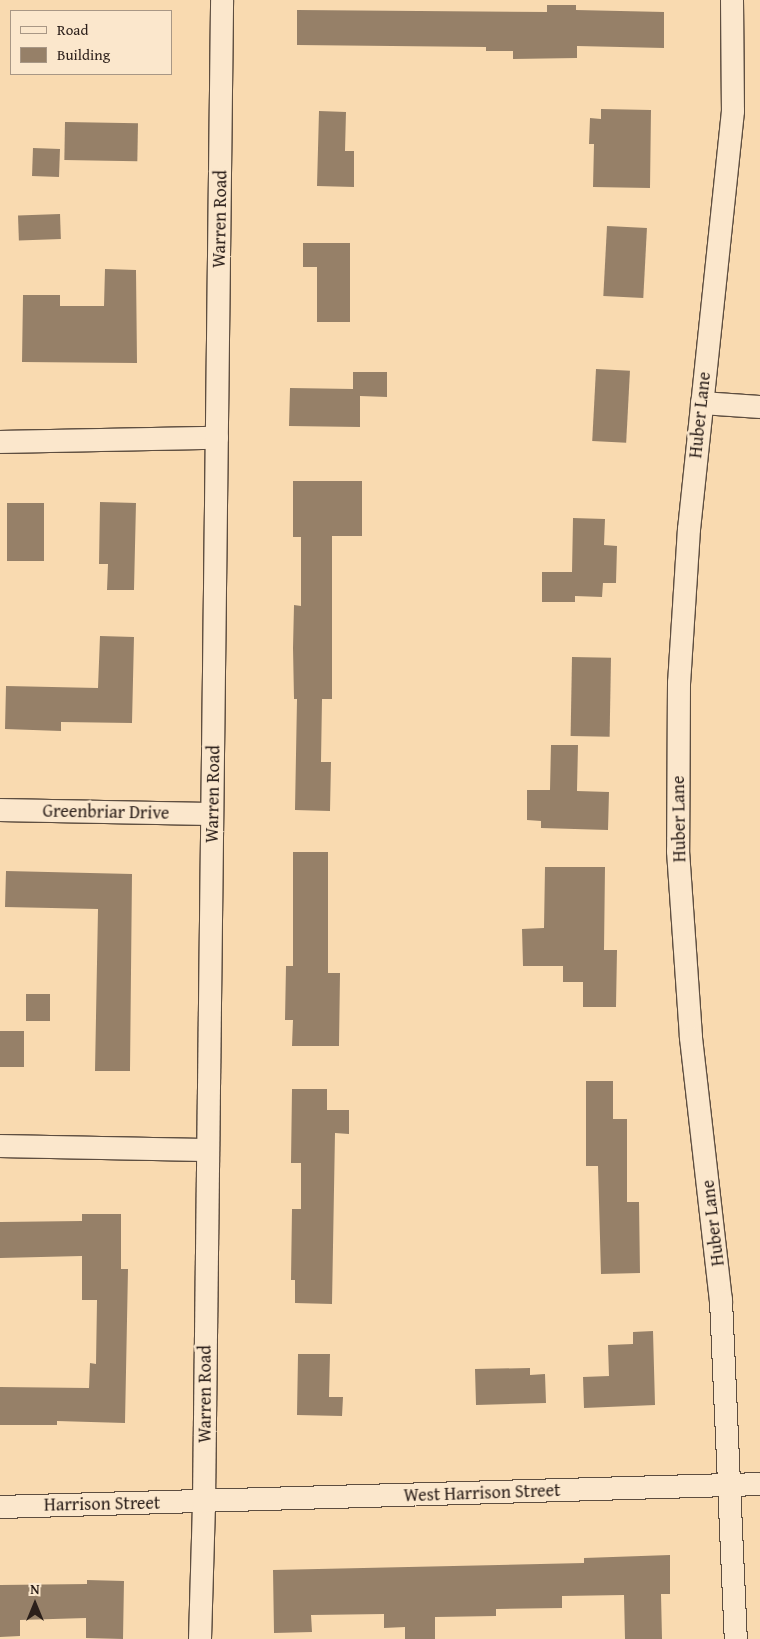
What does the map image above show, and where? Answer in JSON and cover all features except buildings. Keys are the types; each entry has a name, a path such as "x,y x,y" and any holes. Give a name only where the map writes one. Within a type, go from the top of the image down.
{"street":[{"name":"Warren Road","path":"200,1639 204,1502 206,1150 222,0"},
{"name":"Huber Lane","path":"732,0 733,111 688,528 679,684 678,851 691,1038 722,1300 732,1485 736,1639"},
{"path":"702,403 760,407"},
{"path":"0,442 217,438"},
{"name":"Greenbriar Drive","path":"0,810 212,814"},
{"path":"0,1146 206,1150"},
{"name":"West Harrison Street","path":"204,1502 760,1484"},
{"name":"Harrison Street","path":"0,1507 204,1502"}]}
